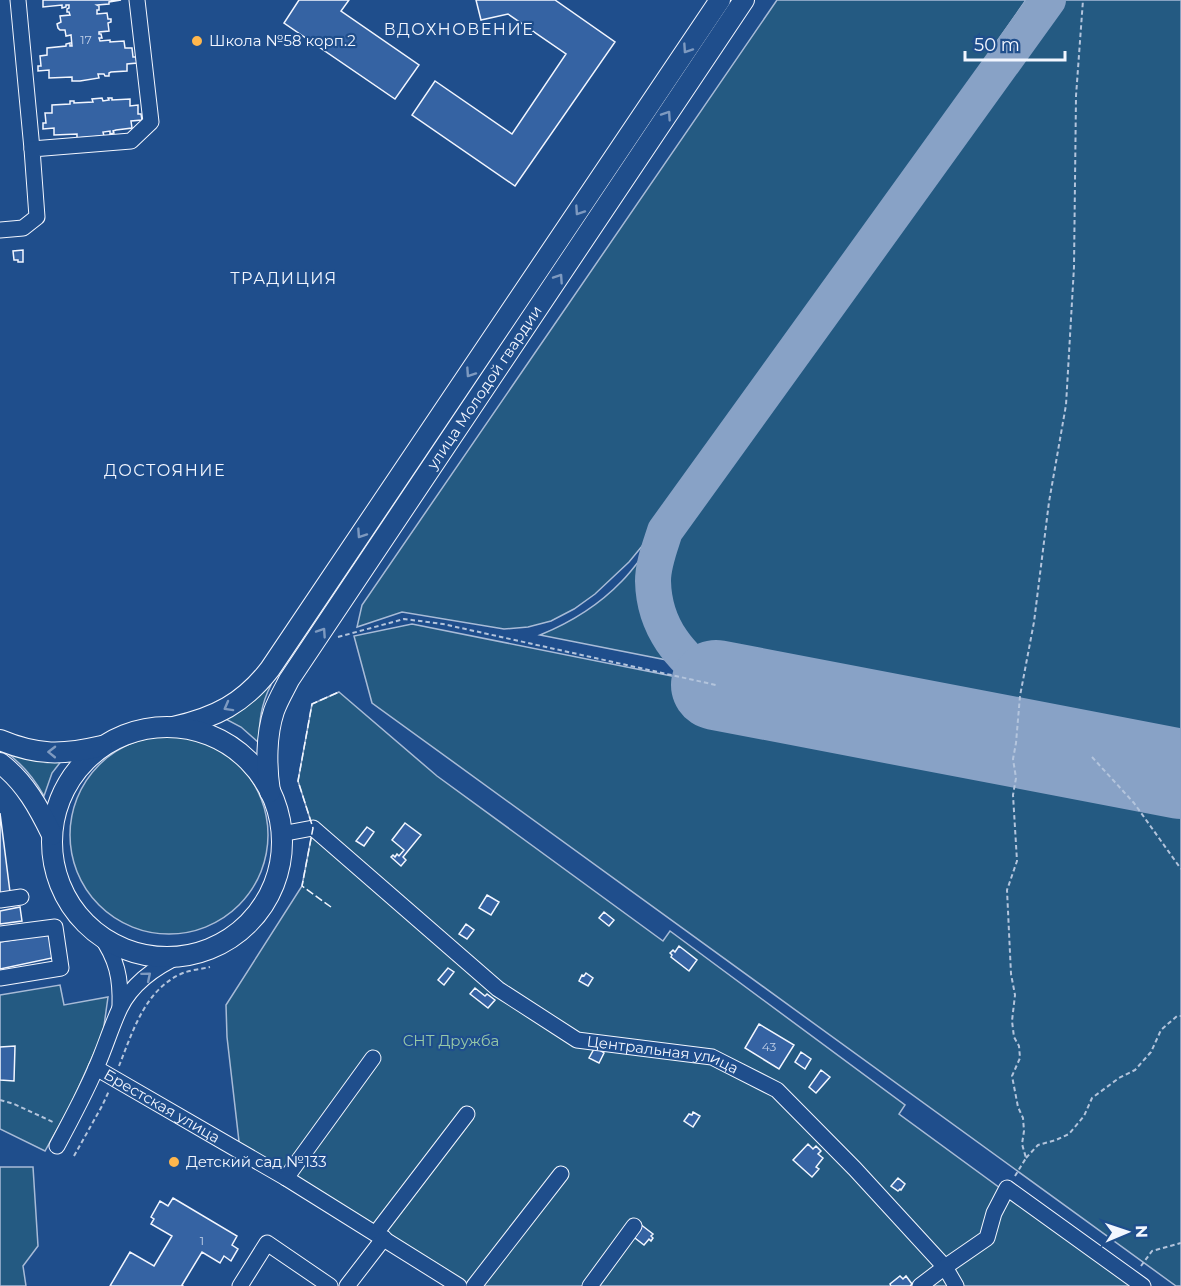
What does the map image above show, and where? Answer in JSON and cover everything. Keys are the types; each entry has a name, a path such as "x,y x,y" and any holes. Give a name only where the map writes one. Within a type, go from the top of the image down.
{"main road":[{"name":"улица Молодой гвардии","path":"173,727 194,722 226,709 253,690 270,669 719,0"},
{"name":"улица Молодой гвардии","path":"270,792 268,768 271,725 274,711 289,680 744,0"},
{"path":"173,727 201,732 227,744 250,762 270,792 276,805 281,834 276,876 256,914 246,925 223,942 182,956 153,956 125,949 100,935 79,915 63,891 54,864 52,835 56,814 66,787 82,764 117,738 144,729 173,727"},
{"path":"0,740 16,747 38,752 73,752 105,745"},
{"path":"0,763 27,790 52,835"}],"street":[{"path":"0,230 23,228 37,217 18,0"},
{"path":"32,149 132,141 151,122 137,0"},
{"name":"Центральная улица","path":"281,834 313,828 498,989 577,1040 712,1057 777,1090 855,1169 945,1267 956,1286"},
{"path":"0,900 21,897"},
{"path":"0,934 55,927 61,968 0,978"},
{"path":"100,935 116,963 121,990 120,1007"},
{"path":"57,1146 96,1068 120,1007 129,993 150,972 182,956"},
{"path":"286,1178 373,1058"},
{"name":"Брестская улица","path":"96,1068 286,1178 459,1286"},
{"path":"347,1286 467,1114"},
{"path":"474,1286 561,1174"},
{"path":"920,1286 987,1238 994,1213 1007,1188 1140,1284"},
{"path":"590,1286 634,1226"},
{"path":"240,1286 267,1243 330,1286"}],"path":[{"path":"1026,1158 1022,1144 1023,1118 1018,1107 1012,1076 1020,1058 1012,1022 1016,994 1011,974 1006,890 1017,861 1013,795 1016,778 1013,759 1020,696 1034,622 1049,502 1066,405 1074,267 1076,96 1083,0"},
{"path":"330,639 404,620 443,624 716,685"},
{"path":"1092,757 1134,804 1181,869"},
{"path":"74,1156 102,1106 140,1014 154,994 169,981 184,973 210,967"},
{"path":"1007,1188 1026,1158 1038,1145 1069,1134 1084,1116 1092,1098 1119,1078 1135,1070 1151,1052 1161,1030 1177,1016 1181,1016"},
{"path":"0,1100 67,1128"},
{"path":"1140,1284 1138,1270 1152,1251 1181,1243"}],"green space":[{"path":"777,0 1026,0 661,523 629,562 595,594 574,609 551,621 528,627 504,629 402,612 357,627 362,605"},
{"path":"1063,0 1181,0 1181,760 735,674 702,662 688,654 672,633 662,611 660,599 658,574 666,546"},
{"path":"649,548 646,581 648,615 656,636 677,662 540,635 563,625 594,606 626,577"},
{"path":"412,624 1181,778 1181,1286 1176,1286 372,703 354,636"},
{"path":"266,682 271,685 261,713 259,743 241,727 218,715"},
{"name":"СНТ Дружба","path":"339,692 437,776 663,941 670,931 905,1105 899,1114 1134,1286 447,1286 240,1150 227,1037 226,1005 302,886 313,828 298,781 312,704"},
{"path":"159,736 179,736 216,747 246,772 261,797 268,825 264,864 257,882 232,912 216,923 198,930 179,934 159,934 122,923 92,898 81,882 74,864 70,845 70,825 81,788 106,758 122,747 140,740"},
{"path":"4,751 66,755 52,773 44,796 27,771"},
{"path":"60,985 64,1005 108,997 103,1033 71,1104 45,1151 0,1129 0,995"},
{"path":"0,1167 33,1167 38,1246 23,1266 26,1286 0,1286"}],"building":[{"path":"43,0 121,0 97,5 99,10 97,14 107,13 108,19 111,19 108,23 109,31 99,32 102,38 99,38 100,41 124,41 125,48 132,48 133,57 136,57 137,63 127,64 127,71 111,72 109,76 98,74 99,78 80,81 72,81 72,77 49,78 49,70 38,71 38,66 41,66 40,56 47,55 47,48 66,46 70,43 72,46 71,35 66,36 65,30 60,30 57,24 61,22 60,16 70,15 67,12 69,5 62,8 62,5 43,7"},
{"path":"43,0 121,0 97,5 99,10 97,14 107,13 108,19 111,19 108,23 109,31 99,32 102,38 99,38 100,41 124,41 125,48 132,48 133,57 136,57 137,63 127,64 127,71 111,72 109,76 98,74 99,78 80,81 72,81 72,77 49,78 49,70 38,71 38,66 41,66 40,56 47,55 47,48 66,46 70,43 72,46 71,35 66,36 65,30 60,30 57,24 61,22 60,16 70,15 67,12 69,5 62,8 62,5 43,7"},
{"path":"299,0 349,0 341,11 419,65 395,99 284,23"},
{"path":"476,0 555,0 615,42 515,186 412,115 435,81 512,134 566,54 508,14 481,20"},
{"path":"102,98 103,101 109,100 108,98 112,100 130,99 130,106 138,105 138,114 141,114 142,120 131,121 132,128 116,130 110,134 110,131 103,132 104,136 77,138 77,134 54,135 54,128 43,129 43,123 46,123 45,113 52,113 52,105 70,104 70,101 74,103 93,102 92,99"},
{"path":"23,250 23,262 14,260 13,251"},
{"path":"23,250 23,262 14,260 13,251"},
{"path":"0,813 10,892 0,894"},
{"path":"405,823 421,835 403,857 406,860 401,866 391,857 397,854 399,856 404,850 392,840"},
{"path":"367,827 374,832 364,846 356,841"},
{"path":"487,895 499,902 491,915 479,908"},
{"path":"20,907 22,921 0,924 0,911"},
{"path":"604,912 614,920 609,926 599,918"},
{"path":"466,924 474,930 467,939 459,934"},
{"path":"49,934 52,958 0,969 0,942"},
{"path":"679,946 697,960 689,971 671,957 670,953 673,950 675,952"},
{"path":"448,968 454,972 444,985 438,980"},
{"path":"586,973 593,978 588,986 579,981"},
{"path":"475,988 495,1000 488,1008 470,994"},
{"path":"759,1024 794,1045 779,1069 745,1048"},
{"path":"15,1046 14,1081 0,1080 0,1047"},
{"path":"595,1047 604,1053 599,1063 589,1058"},
{"path":"801,1052 811,1059 805,1069 795,1062"},
{"path":"821,1070 830,1077 816,1093 809,1087"},
{"path":"693,1112 700,1116 693,1127 684,1121"},
{"path":"808,1144 813,1149 816,1146 821,1151 818,1154 823,1158 816,1167 819,1169 812,1177 793,1160"},
{"path":"898,1178 905,1184 898,1191 891,1186"},
{"path":"173,1198 237,1236 232,1245 238,1249 231,1261 224,1256 220,1263 202,1252 183,1286 110,1286 130,1252 154,1266 172,1236 151,1224 154,1219 151,1217 160,1201 168,1206"},
{"path":"640,1224 653,1234 651,1241 649,1239 644,1245 631,1235"},
{"path":"900,1276 903,1279 906,1276 912,1284 910,1286 891,1286 890,1284"}],"taxiway":[{"path":"716,685 692,664 672,641 658,614 653,575 665,531 1048,0"}],"runway":[{"path":"716,685 1181,774"}],"fence":[{"path":"331,907 302,886 313,828 298,781 312,704 339,692"}],"place":[{"name":"Школа №58 корп.2","path":"197,41"},
{"name":"Детский сад №133","path":"174,1162"}],"district":[{"name":"ВДОХНОВЕНИЕ","path":"459,29"},
{"name":"ТРАДИЦИЯ","path":"284,278"},
{"name":"ДОСТОЯНИЕ","path":"165,470"}]}
